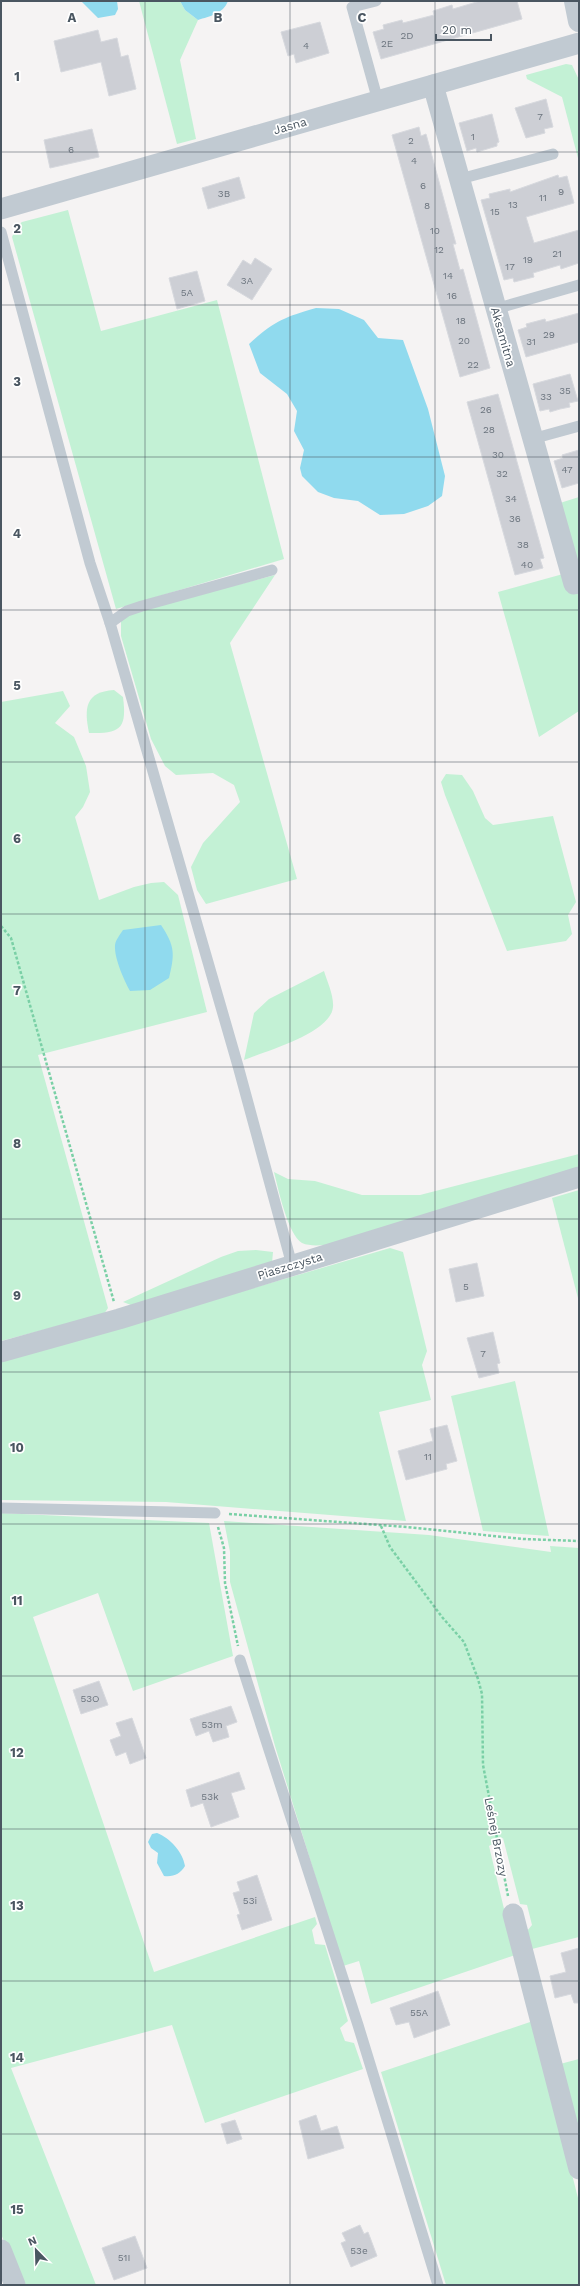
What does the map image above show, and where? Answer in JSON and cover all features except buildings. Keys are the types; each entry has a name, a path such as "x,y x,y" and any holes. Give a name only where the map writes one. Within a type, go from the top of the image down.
{"street":[{"path":"575,1 579,21"},
{"name":"Jasna","path":"1,209 579,43"},
{"name":"Aksamitna","path":"433,85 532,440 574,584 579,582"},
{"name":"Piaszczysta","path":"1,1352 119,1319 579,1177"},
{"path":"513,1914 579,2169"},
{"path":"1,2250 15,2285"}],"lane":[{"path":"376,1 352,7 378,101"},
{"path":"460,180 553,154"},
{"path":"1,232 90,563 110,623 238,1066 292,1265"},
{"path":"495,309 579,286"},
{"path":"532,440 579,426"},
{"path":"110,623 127,611 142,606 272,570"},
{"path":"1,1508 214,1513"},
{"path":"240,1660 358,2025 438,2285"}],"path":[{"path":"1,926 10,938 119,1319"},
{"path":"240,1660 224,1583 224,1548 214,1513 381,1525 523,1539 579,1541"},
{"name":"Leśnej Brzozy","path":"381,1525 390,1547 442,1617 464,1642 478,1679 482,1694 483,1765 505,1884 513,1914"}],"green space":[{"path":"139,1 180,1 185,10 198,20 180,60 196,139 177,144"},
{"path":"566,64 572,65 579,80 579,162 562,97 527,79 526,75"},
{"path":"68,210 101,331 217,300 284,559 116,609 12,237 17,226 22,222"},
{"path":"579,497 579,570 560,503"},
{"path":"563,574 568,592 579,589 579,711 539,737 498,592"},
{"path":"275,575 230,643 297,879 206,904 197,890 191,867 203,843 240,802 234,785 213,773 176,775 165,766 151,739 121,636 121,621 135,611"},
{"path":"114,690 123,697 124,716 120,727 108,732 89,733 87,724 87,709 89,703 97,694 104,691"},
{"path":"63,691 70,706 55,723 74,737 86,766 90,792 83,807 75,817 99,900 134,887 164,882 178,895 207,1012 38,1055 108,1308 104,1314 1,1341 1,702"},
{"path":"446,774 462,775 473,791 485,818 493,825 553,816 576,902 568,915 572,934 566,941 507,951 445,795 441,782"},
{"path":"324,971 333,1003 330,1016 310,1033 244,1060 254,1013 269,999"},
{"path":"579,1154 579,1167 333,1244 322,1245 302,1243 292,1231 284,1210 274,1172 288,1179 315,1181 362,1195 420,1195"},
{"path":"579,1190 579,1302 552,1198"},
{"path":"390,1248 403,1252 427,1351 422,1365 431,1400 379,1412 406,1521 166,1502 1,1500 1,1362"},
{"path":"256,1250 273,1252 272,1263 131,1305 123,1302 221,1257 238,1251"},
{"path":"515,1381 549,1536 483,1531 451,1396"},
{"path":"1,1513 209,1523 233,1656 133,1691 98,1593 33,1617 154,1972 315,1917 317,1924 312,1930 315,1944 325,1945 348,2021 340,2028 345,2041 354,2043 363,2069 205,2123 172,2025 11,2068 96,2285 22,2285 1,2234"},
{"path":"224,1521 429,1535 551,1552 550,1546 579,1548 579,1937 532,1949 527,1931 532,1925 527,1905 520,1904 503,1838 489,1846 515,1955 371,2004 359,1961 343,1966 275,1746 230,1582 230,1552"},
{"path":"533,2021 579,2202 579,2285 446,2285 381,2072"},
{"path":"579,2059 579,2137 560,2064"}],"water":[{"path":"81,1 117,1 118,9 115,15 98,18"},
{"path":"180,1 228,1 219,12 198,20 185,10"},
{"path":"316,308 339,309 364,320 378,338 403,340 428,409 445,476 442,496 428,506 404,514 380,515 358,501 334,498 318,492 302,476 300,468 304,450 294,431 297,411 287,394 260,373 249,344 272,325 295,314"},
{"path":"161,925 169,939 173,956 169,978 150,990 130,991 122,975 118,962 115,950 116,941 123,930"},
{"path":"157,1833 167,1838 175,1846 184,1861 185,1866 181,1871 171,1876 164,1876 157,1863 158,1853 151,1848 148,1842 152,1834"}]}
